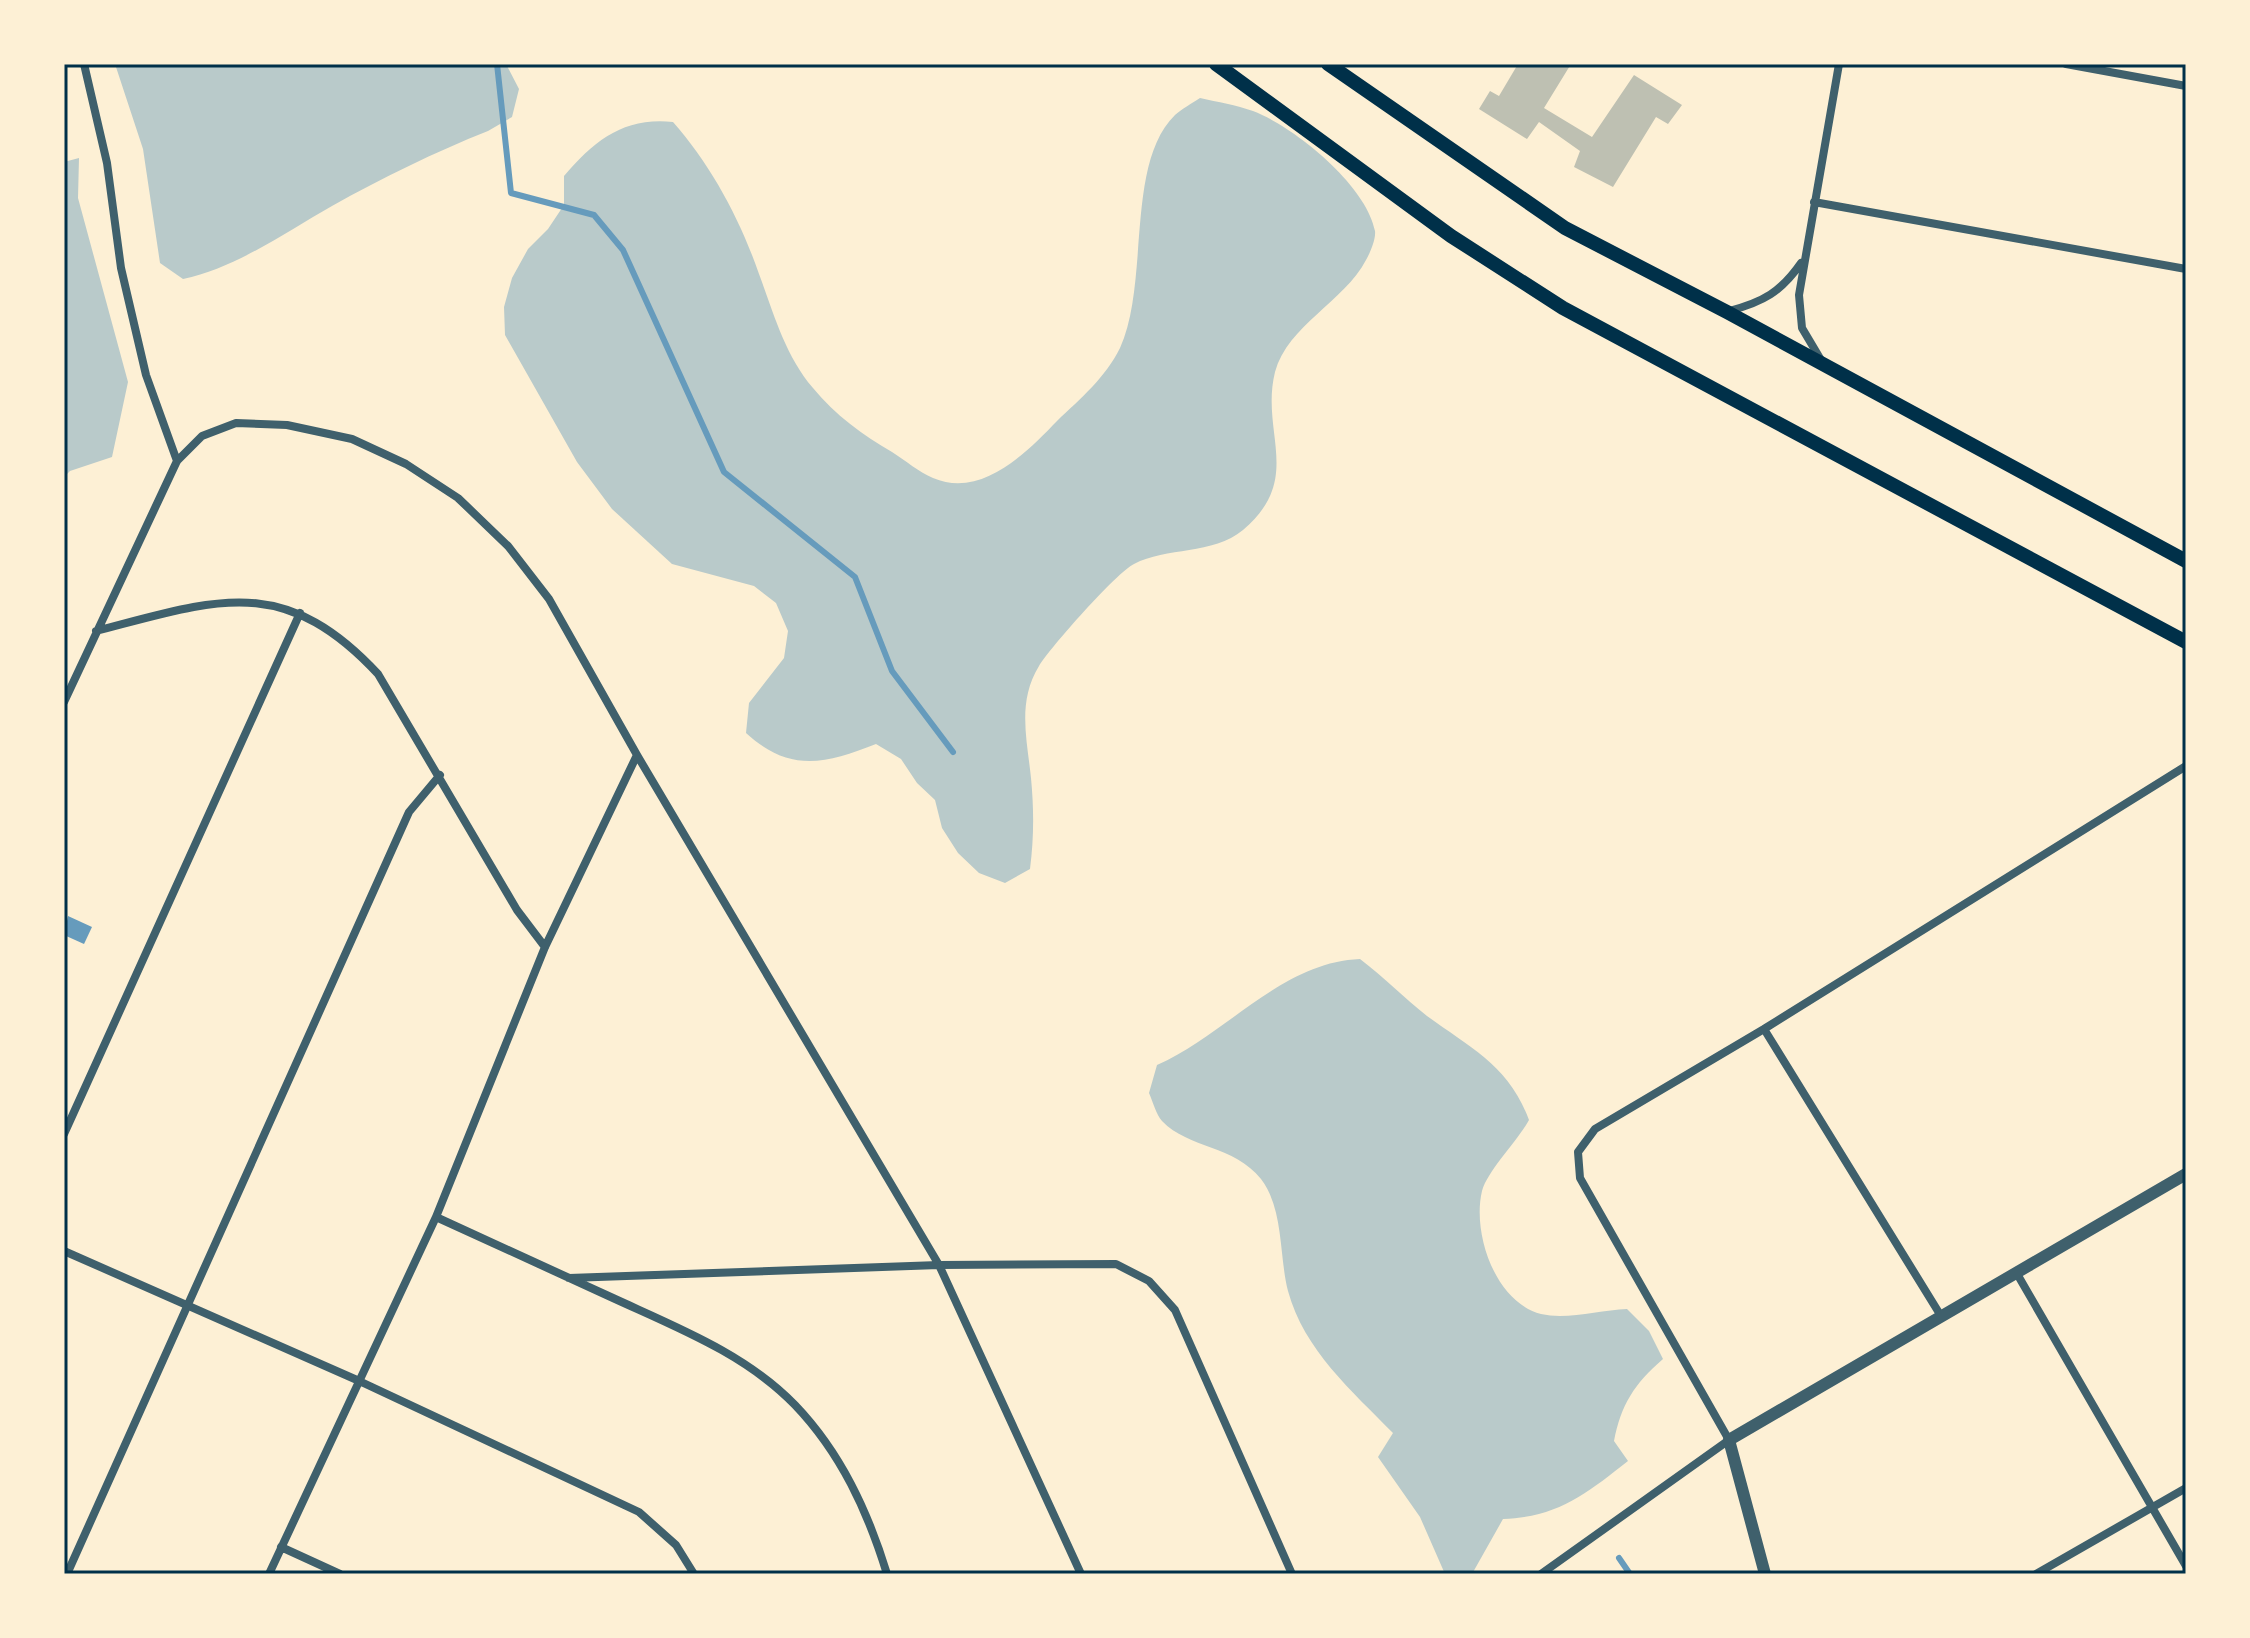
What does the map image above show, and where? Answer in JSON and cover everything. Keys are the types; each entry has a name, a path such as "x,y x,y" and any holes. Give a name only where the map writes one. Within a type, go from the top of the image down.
{"main road":[{"path":"1216,64 1451,236 1563,308 2186,642"},
{"path":"1328,64 1481,173 1565,228 1824,364 2186,561"}],"street":[{"path":"84,64 107,163 125,284 146,375 177,461"},
{"path":"1824,364 1802,328 1799,295 1839,64"},
{"path":"2066,64 2186,86"},
{"path":"1814,202 2186,269"},
{"path":"1727,312 1759,303 1785,287 1803,259"},
{"path":"64,702 177,461 202,436 236,423 287,425 352,439 406,464 458,498 508,546 549,599 637,755 939,1265 1081,1574"},
{"path":"96,631 210,602 255,602 300,613 349,643 378,674 517,910 545,947"},
{"path":"64,1134 300,613"},
{"path":"269,1574 357,1380 436,1217 545,947 637,755"},
{"path":"1765,1574 1729,1440 1580,1178 1578,1152 1595,1129 1764,1029 2186,766"},
{"path":"67,1574 409,812 440,775"},
{"path":"1764,1029 1941,1316"},
{"path":"1541,1574 1729,1440 2186,1174"},
{"path":"436,1217 681,1329 745,1364 795,1405 837,1457 871,1521 887,1574"},
{"path":"64,1251 357,1380 639,1512 676,1545 694,1574"},
{"path":"569,1278 939,1265 1116,1264 1149,1281 1175,1310 1292,1574"},
{"path":"2016,1272 2186,1566"},
{"path":"2036,1574 2186,1488"},
{"path":"281,1547 340,1574"}],"shaded area":[{"path":"115,64 506,64 519,89 512,117 488,131 370,185 242,258 183,279 160,263 143,149"},
{"path":"1200,98 1253,111 1308,144 1344,177 1358,196 1375,231 1374,242 1356,275 1304,327 1282,355 1275,372 1272,394 1276,473 1272,492 1261,511 1231,538 1204,547 1160,555 1125,570 1084,611 1039,666 1028,693 1025,721 1033,812 1030,869 1005,883 979,873 958,853 942,828 935,800 917,783 901,759 876,744 824,760 808,761 778,754 746,733 749,703 784,658 788,631 776,603 754,586 672,564 612,509 577,462 505,335 504,307 512,278 528,249 548,229 564,205 564,176 599,142 625,127 656,121 673,122 700,156 723,194 751,253 788,348 803,375 822,398 860,431 928,476 951,483 986,477 1032,446 1092,387 1114,359 1129,321 1150,163 1160,136 1175,115"},
{"path":"79,158 78,198 128,382 112,457 70,471 64,477 64,162"},
{"path":"1360,959 1427,1016 1487,1060 1511,1085 1521,1101 1529,1120 1490,1174 1482,1191 1480,1208 1484,1245 1499,1281 1525,1307 1541,1314 1573,1315 1627,1309 1649,1331 1663,1359 1637,1386 1621,1417 1614,1441 1628,1461 1570,1502 1540,1514 1503,1519 1472,1574 1445,1574 1420,1517 1378,1457 1393,1433 1331,1368 1305,1332 1288,1291 1274,1204 1261,1179 1238,1160 1173,1130 1160,1118 1149,1093 1157,1065 1183,1052 1280,986 1305,972 1332,963"}],"water":[{"path":"68,916 92,927 84,944 64,935"}],"building":[{"path":"1518,64 1571,64 1544,108 1592,137 1634,75 1682,105 1668,124 1656,117 1613,187 1574,167 1580,151 1539,122 1527,139 1479,109 1490,91 1499,96"}],"waterway":[{"path":"497,64 511,193 594,215 623,250 724,472 855,577 892,671 953,752"},
{"path":"1619,1558 1630,1574"}]}
